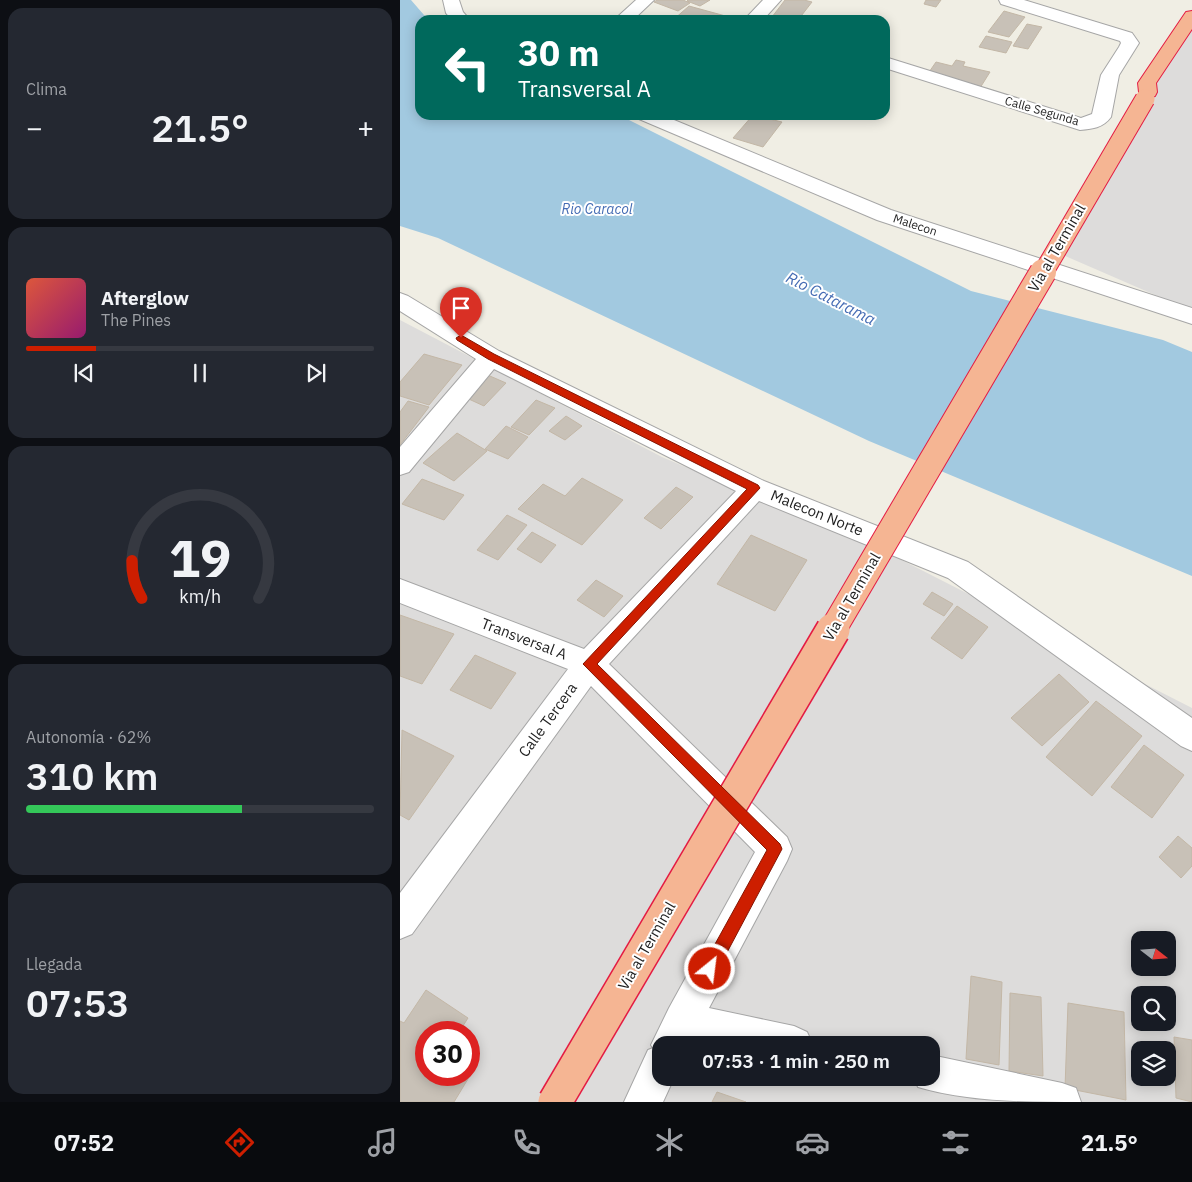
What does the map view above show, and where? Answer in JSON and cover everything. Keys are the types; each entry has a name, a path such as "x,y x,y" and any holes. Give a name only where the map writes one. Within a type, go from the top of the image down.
{"highway":[{"path":"1146,95 1147,83 1192,16"},
{"path":"1146,95 1158,88 1192,39"},
{"name":"Via al Terminal","path":"556,1102 1146,95"}],"street":[{"path":"451,0 457,15"},
{"path":"629,15 646,0"},
{"path":"759,15 773,0"},
{"name":"Calle Segunda","path":"890,64 1080,124 1092,123 1101,117 1110,76 1130,43 1126,37 1007,0"},
{"name":"Malecon","path":"662,120 884,215 1192,316"},
{"name":"Malecon Norte","path":"400,300 491,357 755,488 958,570 1192,736"},
{"path":"400,465 491,357"},
{"name":"Calle Tercera","path":"400,922 589,664 755,488"},
{"name":"Transversal A","path":"400,591 589,664 775,849 676,1033 706,1036"},
{"path":"940,1076 1062,1102"},
{"path":"643,1102 652,1083"}],"shaded area":[{"path":"1192,9 1192,311 1056,252"},
{"path":"400,320 662,457 884,551 1192,708 1192,1102 400,1102"}],"water":[{"name":"Rio Caracol","path":"400,0 411,0 424,15 415,15 415,120 629,120 971,291 1163,340 1192,352 1192,576 869,441 438,238 400,226"}],"building":[{"path":"657,0 683,0 690,3 678,11 654,2"},
{"path":"688,0 710,0 700,6"},
{"path":"785,0 812,2 802,15 774,15"},
{"path":"926,0 941,0 936,7 924,4"},
{"path":"689,6 722,15 679,15"},
{"path":"1004,11 1025,17 1009,37 988,32"},
{"path":"1027,24 1042,27 1028,49 1013,46"},
{"path":"986,36 1012,42 1006,53 979,47"},
{"path":"956,60 965,62 963,66 990,72 980,88 927,75 936,62 952,66"},
{"path":"749,120 774,120 782,122 763,147 733,138"},
{"path":"424,354 462,365 429,405 400,396 400,382"},
{"path":"483,373 506,383 484,406 460,395"},
{"path":"536,400 555,408 529,435 511,427"},
{"path":"408,401 429,407 400,445 400,412"},
{"path":"566,416 582,426 565,440 549,431"},
{"path":"506,426 528,437 508,459 485,449"},
{"path":"457,433 487,451 454,481 423,463"},
{"path":"582,478 623,500 582,545 518,509 543,484 565,496"},
{"path":"422,479 464,495 444,520 402,504"},
{"path":"676,487 693,497 661,529 644,518"},
{"path":"507,515 527,525 498,560 477,550"},
{"path":"532,532 556,545 541,563 517,549"},
{"path":"751,535 807,560 775,611 717,584"},
{"path":"596,580 623,596 604,617 577,600"},
{"path":"932,592 953,604 944,616 923,604"},
{"path":"957,606 988,627 962,659 931,638"},
{"path":"400,615 454,634 422,684 400,676"},
{"path":"475,655 516,673 491,709 450,690"},
{"path":"1059,674 1089,702 1042,746 1011,718"},
{"path":"1096,701 1142,736 1092,796 1046,757"},
{"path":"402,730 454,756 409,820 400,815"},
{"path":"1144,745 1184,775 1152,818 1111,787"},
{"path":"1178,836 1192,848 1192,866 1181,878 1159,857"},
{"path":"971,976 1002,982 999,1065 966,1059"},
{"path":"426,990 468,1018 466,1021 415,1021 415,1086 464,1086 454,1102 400,1102 400,1021 404,1023"},
{"path":"1010,993 1041,997 1043,1076 1009,1071"},
{"path":"1068,1003 1124,1012 1126,1100 1065,1088"},
{"path":"1174,1037 1192,1040 1192,1102 1176,1098 1176,1041 1174,1041"},
{"path":"717,1092 746,1102 712,1102"}],"route":[{"path":"461,338 491,357 755,488 589,664 775,849 710,969"}],"water label":[{"name":"Rio Catarama","path":"831,298"}]}
